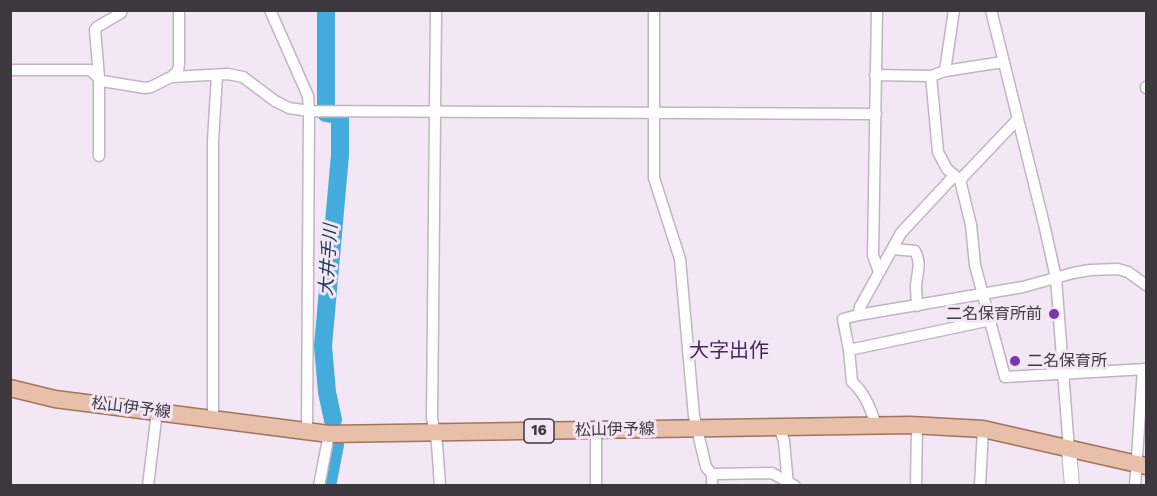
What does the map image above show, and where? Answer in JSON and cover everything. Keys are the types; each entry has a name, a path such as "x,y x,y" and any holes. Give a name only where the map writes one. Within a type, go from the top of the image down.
{"main road":[{"name":"松山伊予線","path":"10,388 55,399 329,434 876,425 983,429 1142,466"},
{"path":"1069,450 1071,484"}],"street":[{"path":"99,156 99,78 95,30 121,13 122,10"},
{"path":"270,10 308,96 307,431"},
{"path":"436,10 432,418 440,486"},
{"path":"654,10 654,177 680,259 694,416 706,467 712,480 772,473 791,485"},
{"path":"877,10 873,255 879,272"},
{"path":"945,71 954,10"},
{"path":"991,10 1056,278 1069,450"},
{"path":"10,70 90,70 99,78 115,84 151,87 178,71 179,11"},
{"path":"875,75 931,76 945,71 1003,62"},
{"path":"171,77 228,74 243,77 275,101 289,108 309,111 876,114"},
{"path":"213,419 213,141 217,75"},
{"path":"931,76 938,152 957,178 971,225 975,266 1005,377 1145,369 1142,466 1135,486"},
{"path":"858,315 860,307 901,233 1017,120"},
{"path":"893,249 915,251 918,258 920,264 916,284 917,306"},
{"path":"876,425 871,408 858,387 852,382 843,319 1023,287 1073,273 1118,269 1128,272 1146,285"},
{"path":"849,350 991,320"},
{"path":"148,486 157,411"},
{"path":"916,486 917,425"},
{"path":"779,427 784,441 791,485"},
{"path":"980,486 983,429"},
{"path":"596,430 597,486"},
{"path":"319,486 329,434"}],"waterway":[{"name":"大井手川","path":"326,10 326,108"},
{"name":"大井手川","path":"326,113 340,115 340,155 323,346 327,392 333,420"},
{"name":"大井手川","path":"327,486 335,445"}],"place":[{"name":"二名保育所前","path":"1054,314"},
{"name":"二名保育所","path":"1015,361"}],"district":[{"name":"大字出作","path":"729,351"}]}
